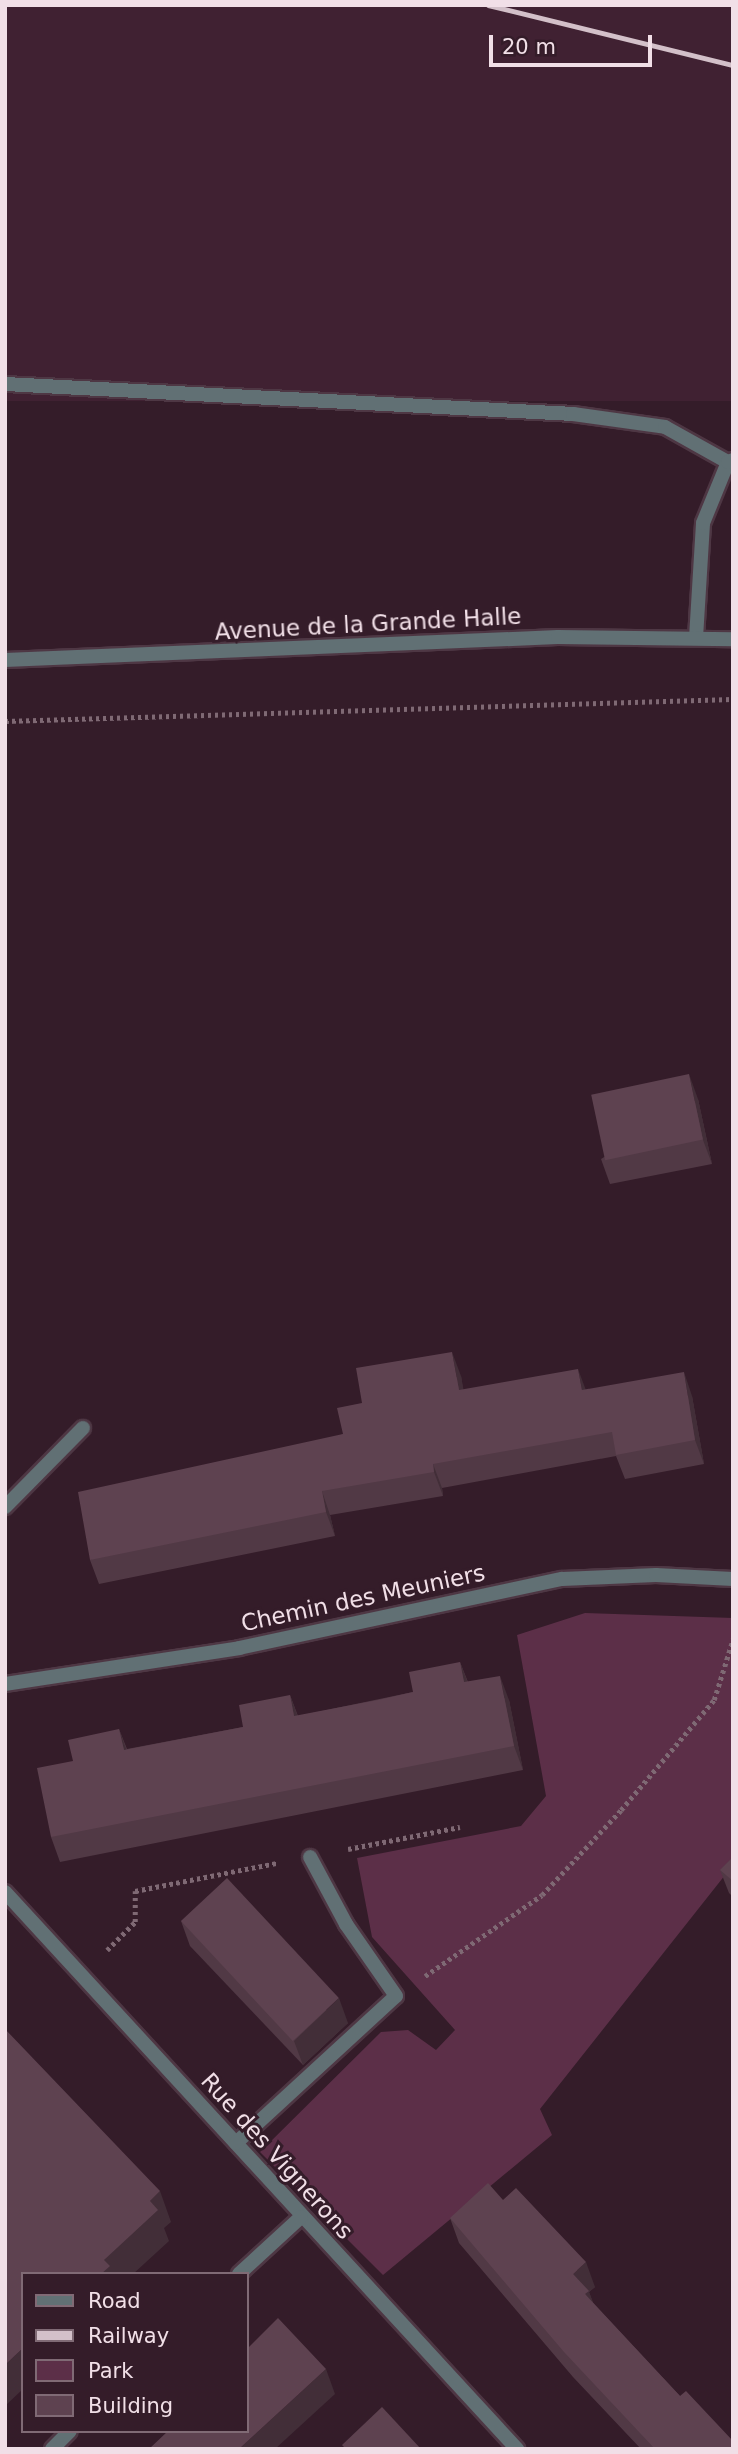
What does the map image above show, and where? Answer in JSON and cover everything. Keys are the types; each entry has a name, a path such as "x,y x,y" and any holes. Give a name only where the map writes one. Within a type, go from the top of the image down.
{"street":[{"path":"5,384 573,414 666,427 730,461 702,523 696,638"},
{"name":"Avenue de la Grande Halle","path":"5,660 558,637 733,639"},
{"path":"5,1507 83,1428"},
{"name":"Chemin des Meuniers","path":"5,1684 239,1648 562,1579 656,1575 733,1579"},
{"path":"236,2143 396,1996 345,1924 310,1857"},
{"name":"Rue des Vignerons","path":"5,1892 517,2449"},
{"path":"241,2272 301,2217"},
{"path":"52,2449 68,2433"}],"path":[{"path":"5,720 733,699"},
{"path":"396,1996 542,1895 714,1700 733,1639"},
{"path":"81,1975 135,1922 135,1891 460,1827"}],"shaded area":[{"path":"5,5 733,5 733,401 5,401"}],"green space":[{"path":"585,1613 733,1618 733,1865 540,2109 552,2135 383,2275 260,2152 381,2032 408,2030 436,2050 455,2030 372,1937 357,1858 521,1826 546,1796 517,1635"}],"building":[{"path":"689,1074 703,1140 605,1160 591,1095"},
{"path":"452,1352 459,1390 578,1369 582,1390 684,1372 695,1440 616,1455 612,1432 433,1464 434,1472 322,1491 326,1512 90,1560 78,1492 343,1434 337,1408 362,1403 356,1368"},
{"path":"460,1662 464,1682 500,1676 514,1746 51,1837 37,1768 73,1761 68,1740 119,1729 124,1750 243,1727 239,1705 290,1695 294,1716 378,1700 413,1692 409,1672"},
{"path":"733,1857 733,1881 720,1870"},
{"path":"227,1878 339,1998 293,2041 181,1921"},
{"path":"5,2029 160,2191 150,2201 158,2210 104,2260 110,2266 103,2272 21,2272 21,2350 5,2365"},
{"path":"488,2183 503,2200 516,2188 586,2262 573,2274 589,2291 585,2294 680,2396 686,2391 733,2441 733,2449 655,2449 564,2352 450,2218"},
{"path":"278,2318 326,2369 239,2449 149,2449 166,2433 248,2433 248,2348"},
{"path":"382,2407 421,2449 346,2449 342,2445"}],"railway":[{"path":"488,5 733,65"}]}
